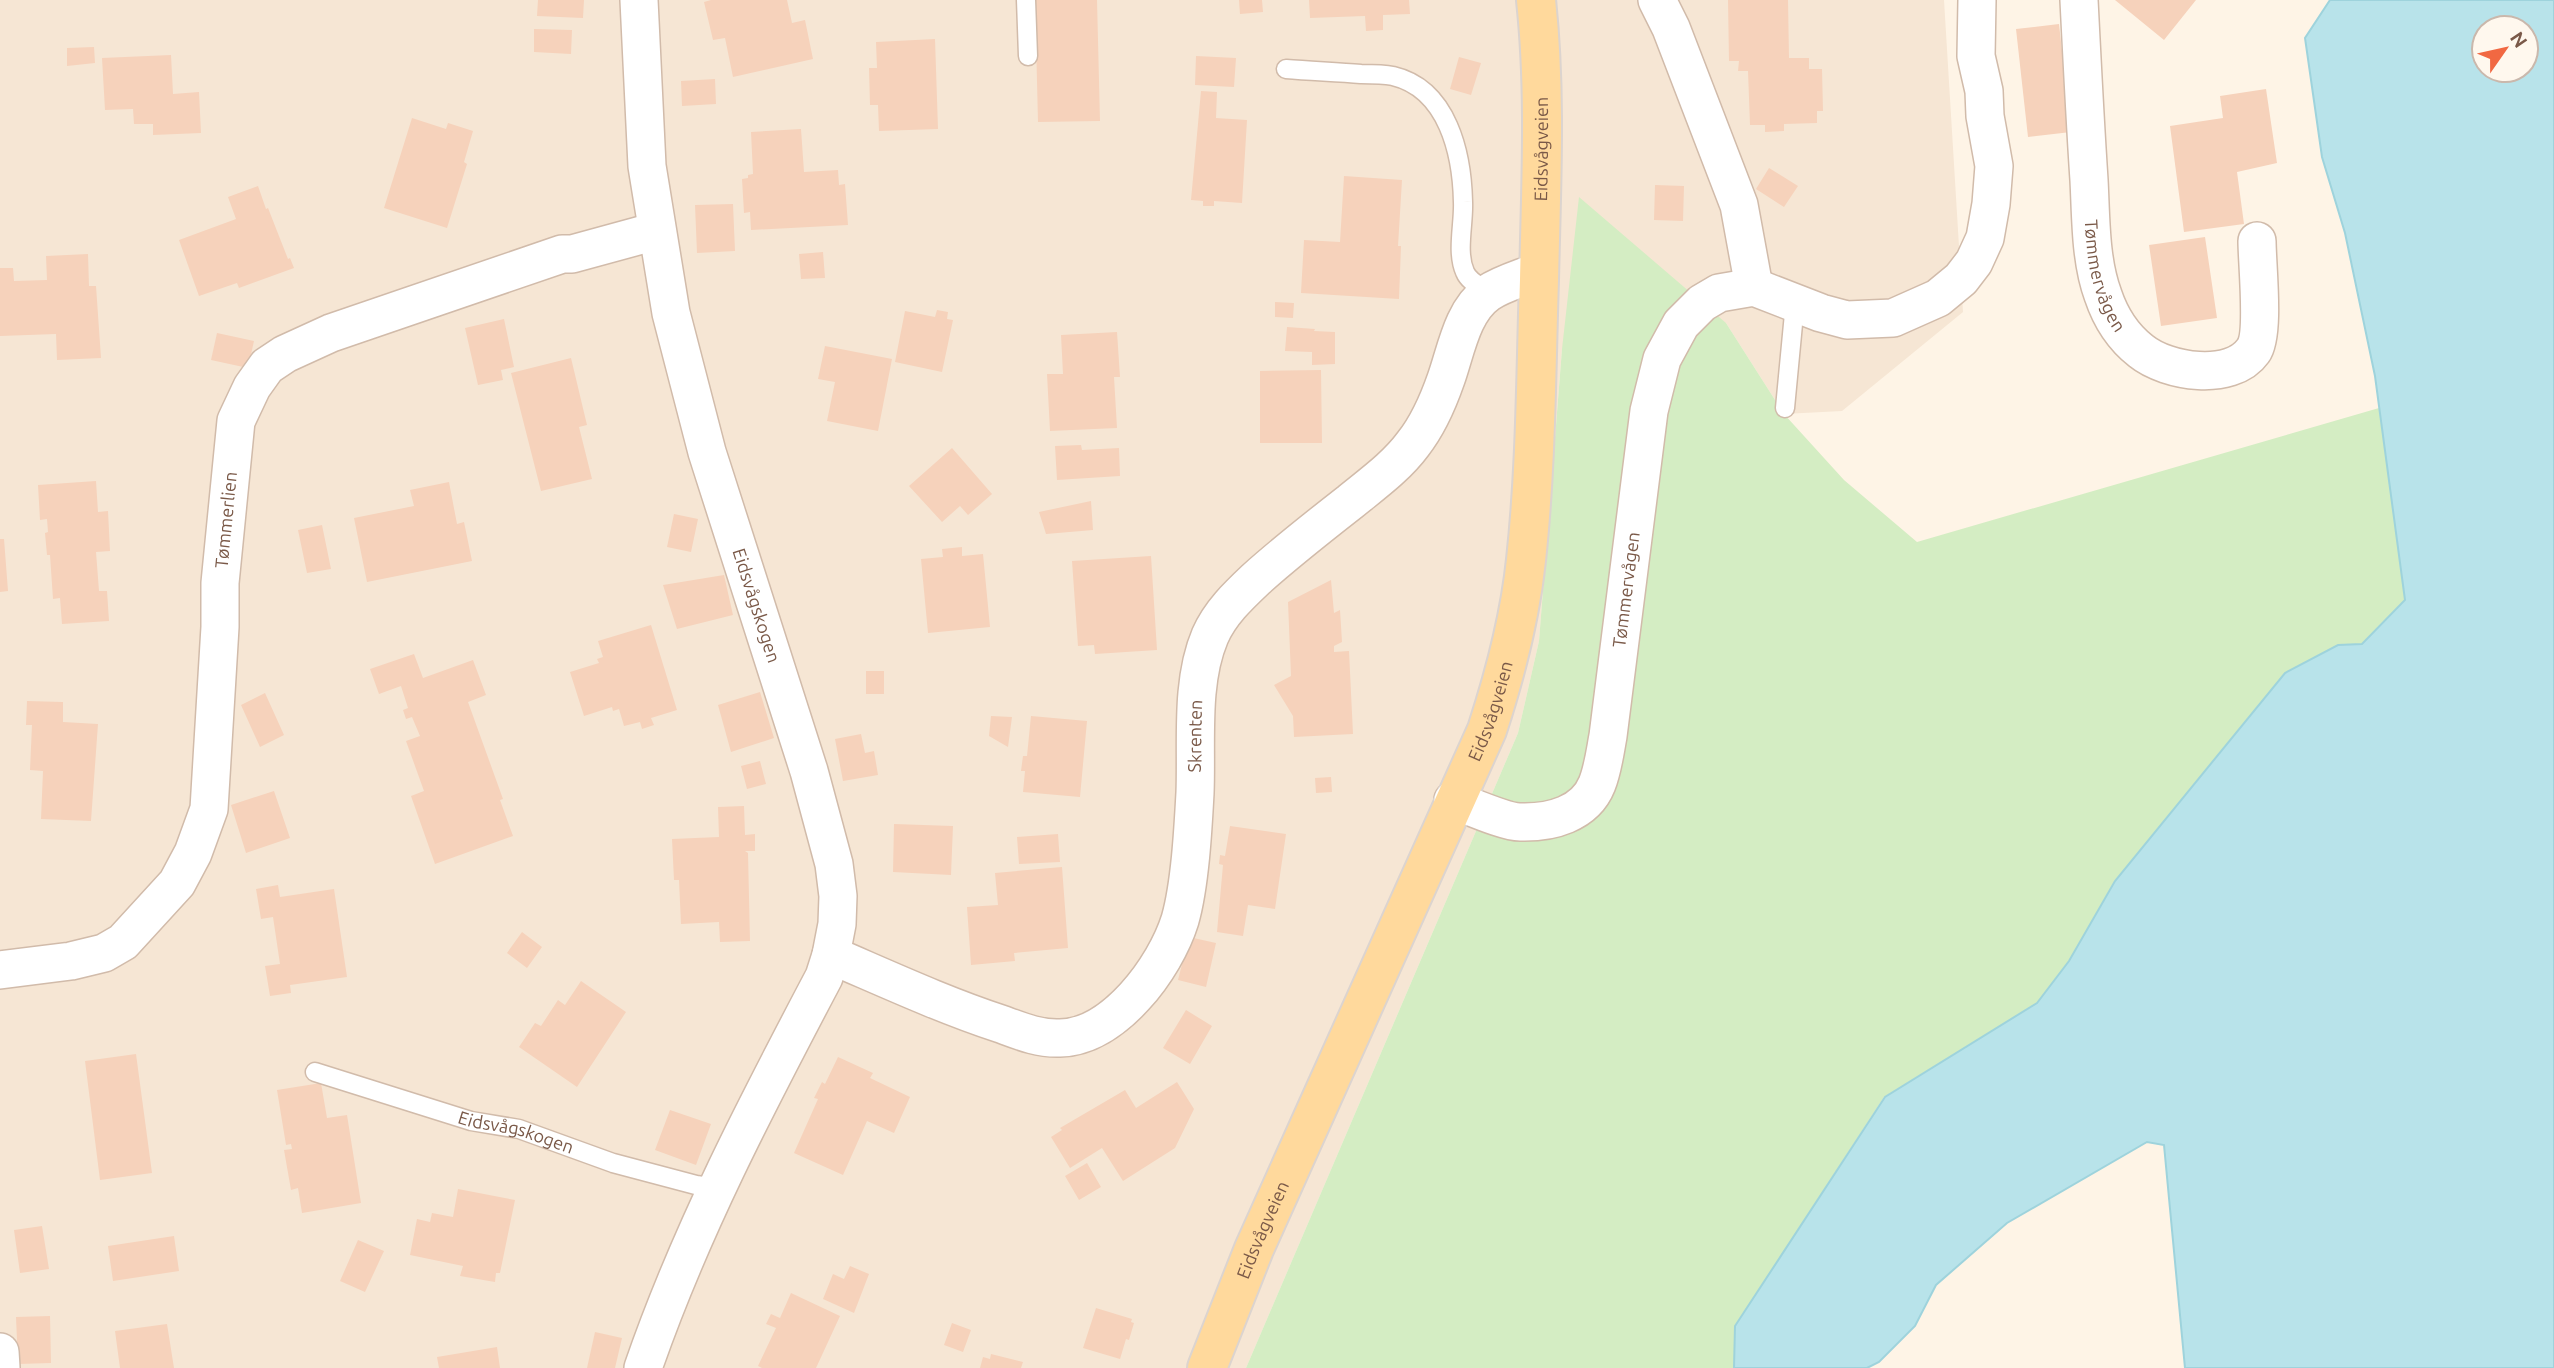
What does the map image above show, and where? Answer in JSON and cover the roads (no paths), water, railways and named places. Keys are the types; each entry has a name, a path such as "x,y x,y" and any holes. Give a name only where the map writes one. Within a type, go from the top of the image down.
{"main road":[{"name":"Eidsvågveien","path":"1207,1368 1254,1249 1453,800 1487,730 1504,678 1516,626 1527,549 1533,449 1542,108 1536,0"}],"street":[{"name":"Eidsvågskogen","path":"639,0 646,166 671,313 707,452 826,831 838,896 837,924 824,977 717,1188 660,1319 643,1368"},
{"path":"1657,0 1671,28 1739,205 1754,287 1847,320 1893,318 1938,298 1961,279 1974,262 1985,238 1994,166 1985,116 1984,91 1976,56 1977,0"},
{"name":"Tømmervågen","path":"2079,0 2093,242 2102,293 2112,317 2142,352 2168,365 2189,370 2229,369 2254,351 2260,327 2256,241"},
{"name":"Tømmerlien","path":"0,970 71,961 104,953 123,942 177,883 193,853 209,809 220,627 220,583 236,421 252,387 267,366 285,354 331,333 466,286 562,254 572,254 656,232"},
{"name":"Skrenten","path":"831,956 966,1013 1035,1036 1060,1038 1080,1035 1099,1027 1136,996 1170,944 1180,920 1185,897 1195,796 1198,687 1202,657 1211,634 1240,593 1387,472 1413,445 1430,418 1467,319 1479,301 1489,292 1539,271"},
{"name":"Tømmervågen","path":"1453,800 1518,822 1553,818 1573,812 1585,804 1597,785 1610,723 1649,411 1662,359 1681,324 1702,303 1719,293 1754,287"},
{"path":"0,1352 1,1368"}],"lane":[{"path":"1026,0 1028,56"},
{"path":"1286,69 1392,76 1427,94 1441,111 1455,145 1463,202 1463,270 1470,280 1489,292"},
{"path":"1785,408 1795,303"},
{"name":"Eidsvågskogen","path":"315,1072 471,1121 519,1129 613,1163 717,1188"}],"water":[{"path":"2330,0 2554,0 2554,1368 2185,1368 2164,1145 2147,1142 2007,1223 1936,1285 1915,1326 1879,1362 1867,1368 1734,1368 1735,1326 1885,1097 2037,1003 2069,961 2115,881 2285,673 2338,645 2362,644 2405,600 2375,376 2345,233 2322,157 2305,38"}]}
